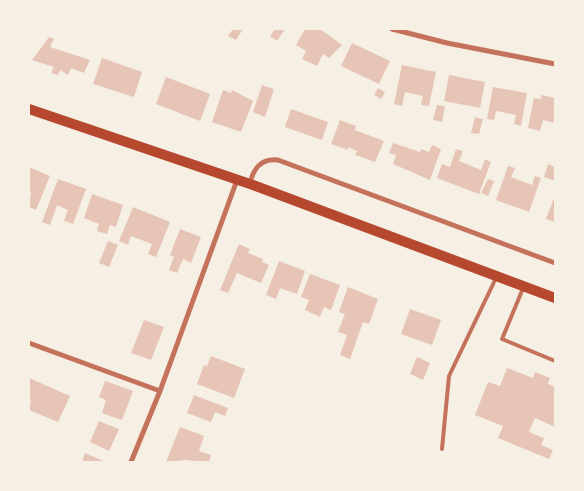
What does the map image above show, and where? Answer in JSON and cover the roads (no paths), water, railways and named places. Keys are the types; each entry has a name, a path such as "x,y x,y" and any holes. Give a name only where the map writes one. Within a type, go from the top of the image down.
{"main road":[{"path":"29,109 250,184 555,298"}],"street":[{"path":"392,29 447,43 555,64"},
{"path":"250,184 252,173 260,164 269,159 278,160 555,263"},
{"path":"131,462 160,392 237,180"},
{"path":"29,343 160,392"}],"lane":[{"path":"442,450 449,376 497,276"},
{"path":"524,286 502,339 555,361"}]}
